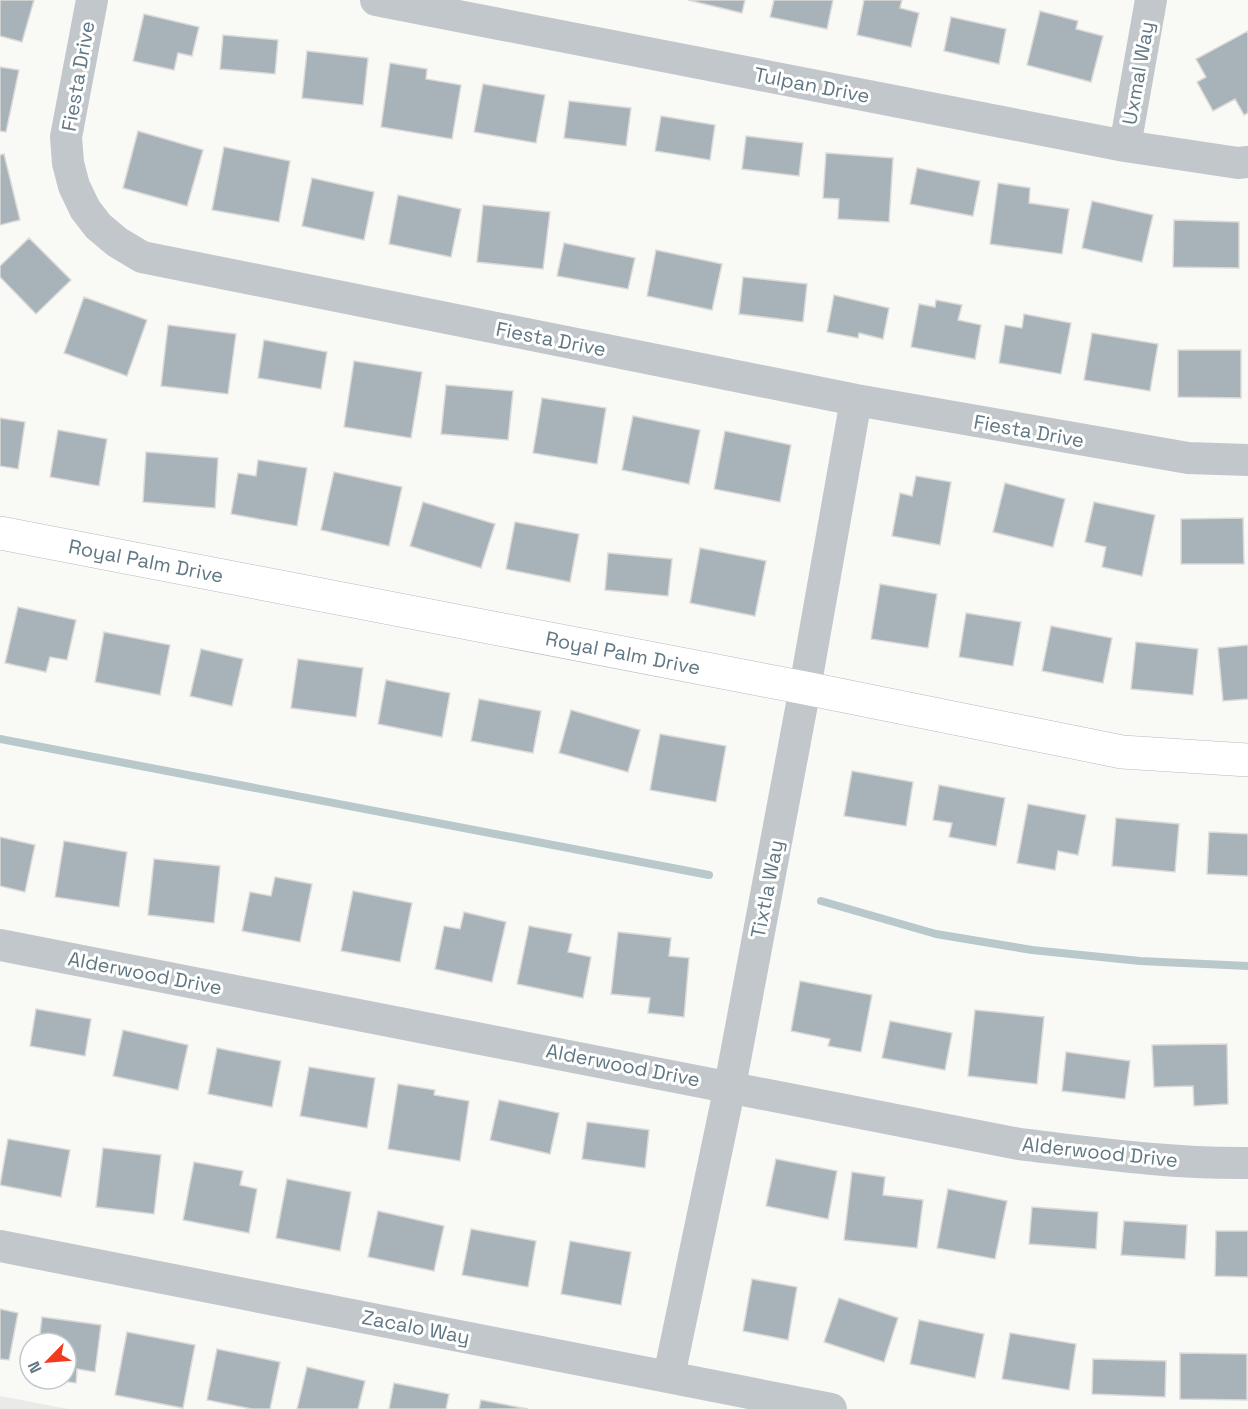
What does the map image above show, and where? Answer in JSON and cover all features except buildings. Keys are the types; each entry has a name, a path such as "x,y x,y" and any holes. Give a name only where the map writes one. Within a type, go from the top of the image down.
{"street":[{"name":"Fiesta Drive","path":"92,0 66,137 68,163 74,186 85,209 98,226 117,242 142,257 856,400 1188,458 1248,460"},
{"name":"Tulpan Drive","path":"376,0 1125,147 1238,163 1248,162"},
{"name":"Uxmal Way","path":"1125,147 1150,0"},
{"name":"Tixtla Way","path":"669,1376 730,1086 805,688 856,400"},
{"name":"Royal Palm Drive","path":"0,533 805,688 1122,752 1248,760"},
{"name":"Alderwood Drive","path":"0,945 1019,1144 1127,1157 1220,1164 1248,1163"},
{"name":"Zacalo Way","path":"0,1246 831,1409"}],"shaded area":[{"path":"0,1396 68,1409 0,1409"}],"waterway":[{"path":"0,739 709,875"},
{"path":"821,901 936,934 1032,950 1140,961 1248,966"}]}
